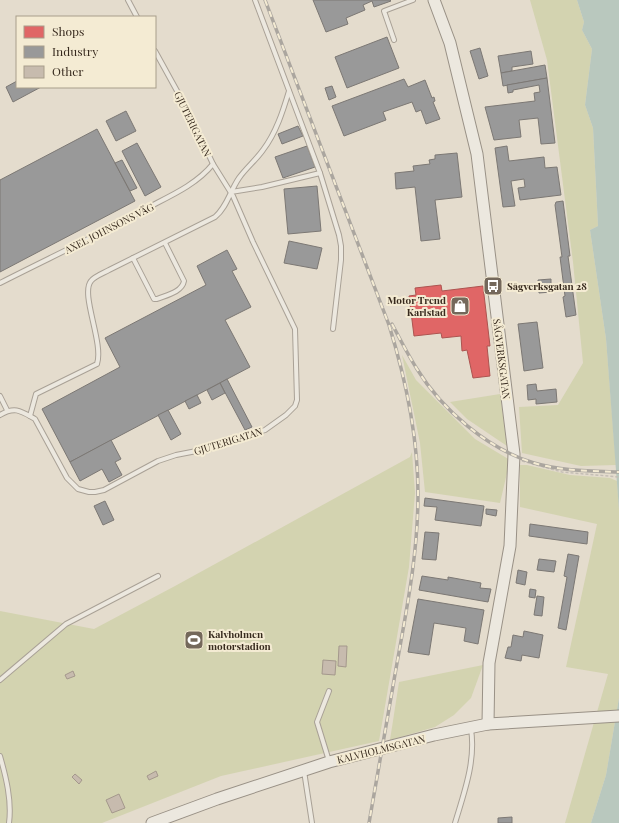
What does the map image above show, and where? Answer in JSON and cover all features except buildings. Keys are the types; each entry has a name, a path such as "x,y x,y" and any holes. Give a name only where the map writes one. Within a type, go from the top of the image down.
{"street":[{"name":"SÅGVERKSGATAN","path":"434,0 450,43 477,154 514,459 510,546 489,663 488,724"},
{"name":"KALVHOLMSGATAN","path":"152,823 217,799 329,762 471,727 488,724 619,716"}],"lane":[{"path":"128,0 136,16"},
{"path":"255,0 320,173 341,246 341,260 333,329"},
{"path":"394,40 384,11 413,0"},
{"name":"GJUTERIGATAN","path":"7,410 17,410 35,419 72,485 84,491 95,492 104,490 158,461 176,455 212,448 266,430 295,406 297,400 295,329 253,242 231,192 213,164 187,109 156,53"},
{"path":"30,416 36,394 97,364 99,348 88,293 90,282 109,270 215,217 224,208 239,178 266,145 284,107 289,91"},
{"name":"AXEL JOHNSONS VÄG","path":"0,284 48,258 108,230 177,192 205,174 213,164"},
{"path":"231,192 262,187 320,173"},
{"path":"133,258 154,298 158,299 179,290 183,286 184,280 165,243"},
{"path":"0,396 7,410 0,415"},
{"path":"0,680 66,624 158,576"},
{"path":"328,691 318,722 329,762"},
{"path":"456,823 472,758 473,743 471,727"},
{"path":"0,756 4,769 10,812 9,823"},
{"path":"304,771 312,823"}],"path":[{"path":"514,459 562,472 619,477"}],"green space":[{"path":"530,0 577,0 584,22 582,30 592,49 585,105 593,128 598,226 590,230 606,339 616,465 581,466 522,453 519,407 558,405 583,363 573,262 547,60"},
{"path":"402,355 416,380 475,439 510,460 500,503 425,492 420,443"},
{"path":"500,394 507,446 467,419 450,402"},
{"name":"Kalvholmen motorstadion","path":"412,452 415,493 409,567 379,741 221,776 102,823 0,823 0,611 94,629 410,457"},
{"path":"520,465 527,465 570,475 610,478 617,481 619,510 619,698 606,775 591,823 565,823 608,674 566,667 597,524 520,507"},
{"path":"483,665 471,698 454,715 435,727 390,740 399,682"}],"shaded area":[{"path":"577,0 619,0 619,510 606,339 590,230 598,226 593,128 585,105 592,49 582,30 584,22"},
{"path":"619,698 619,823 591,823 606,775"}],"railway":[{"path":"265,0 389,325 406,388 416,451 418,494 416,543 413,567 369,823"},
{"path":"392,324 410,358 427,384 453,413 483,438 517,457 544,466 576,470 619,472"}],"place":[{"name":"Sågverksgatan 28","path":"493,286"},
{"name":"Motor Trend Karlstad","path":"460,306"},
{"name":"Kalvholmen motorstadion","path":"194,640"}]}
